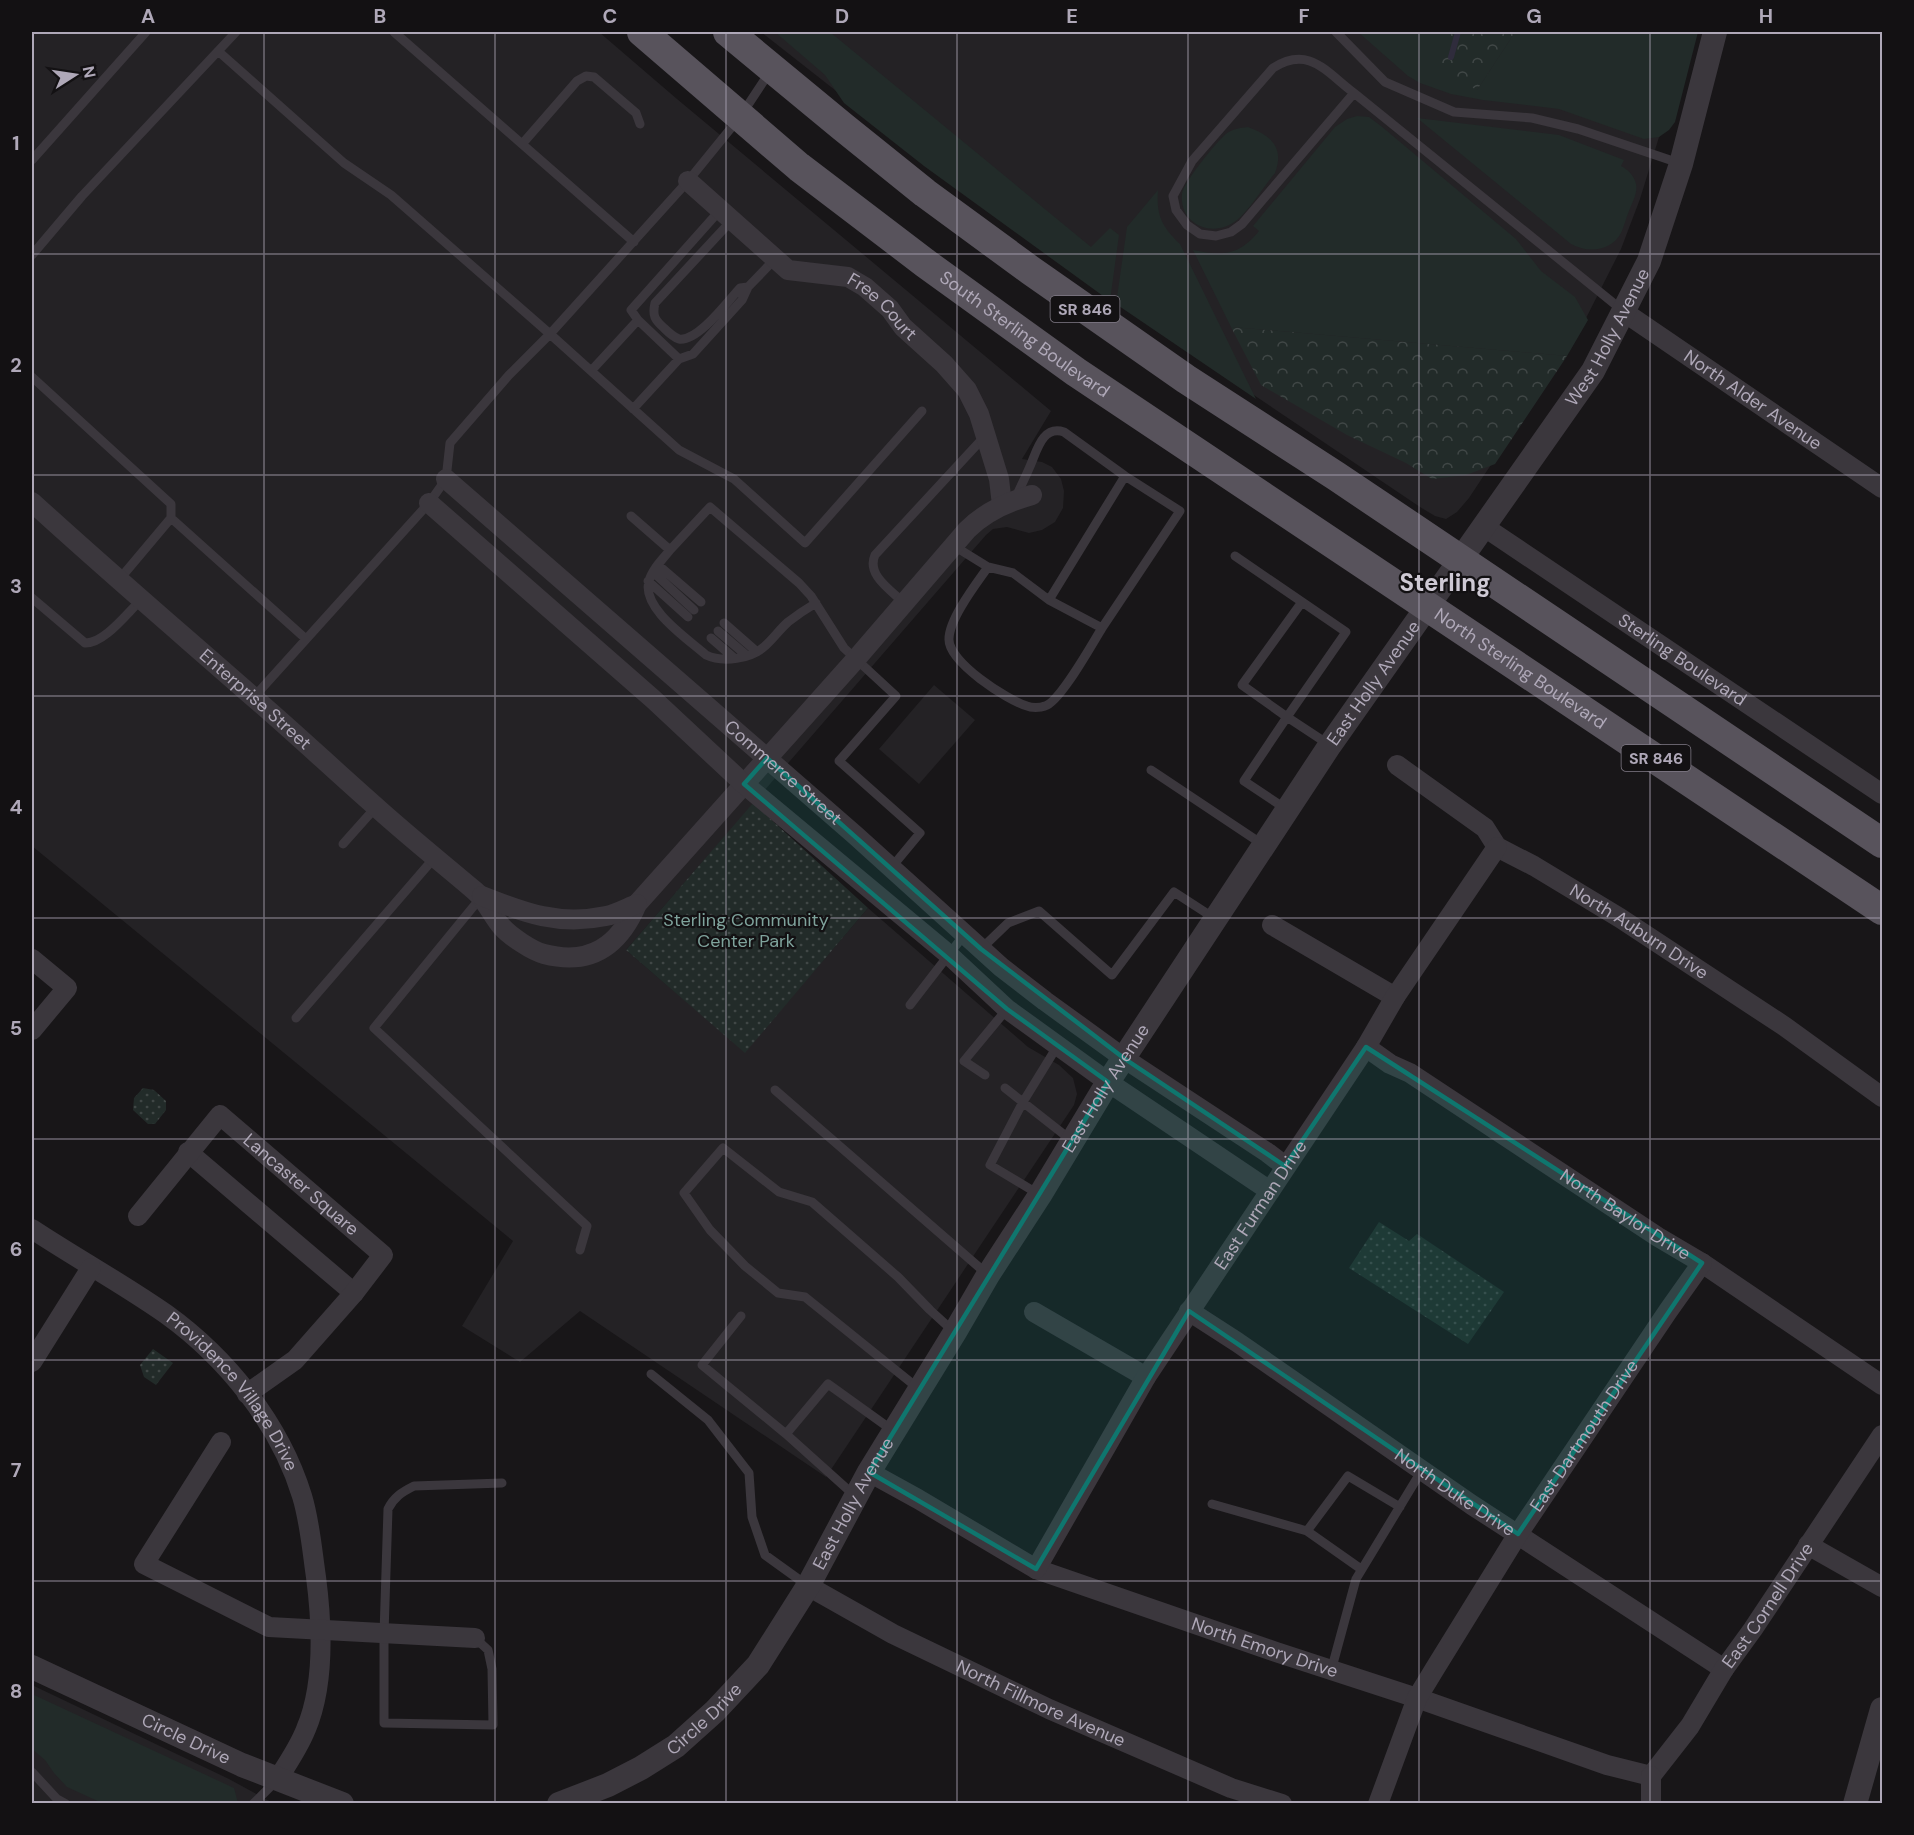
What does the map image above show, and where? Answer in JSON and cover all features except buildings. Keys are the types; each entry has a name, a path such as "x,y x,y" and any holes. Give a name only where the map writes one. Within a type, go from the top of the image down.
{"main road":[{"name":"South Sterling Boulevard","path":"642,32 799,167 1016,330 1428,607"},
{"name":"SR 846","path":"728,32 926,193 1030,270 1186,379 1336,476 1882,843"},
{"name":"North Sterling Boulevard","path":"1428,607 1882,909"}],"street":[{"name":"West Holly Avenue","path":"1428,607 1593,371 1624,312 1649,261 1681,164 1715,32"},
{"path":"688,181 782,265"},
{"name":"Free Court","path":"782,265 848,277 865,287 890,309 903,327 944,364 967,390 980,414 999,479 1016,500"},
{"name":"North Alder Avenue","path":"1624,312 1882,488"},
{"name":"Commerce Street","path":"446,479 767,758 964,935 1045,1002 1125,1059 1285,1166"},
{"path":"744,784 974,523 1016,500"},
{"name":"Enterprise Street","path":"32,502 118,581 254,697 376,807 482,896 502,927 525,945 542,954 583,956 599,951 614,941 629,924 637,904 744,784"},
{"name":"Commerce Street","path":"429,503 653,699 744,784 948,954 1007,1009 1108,1082 1270,1191"},
{"name":"Sterling Boulevard","path":"1483,526 1882,794"},
{"name":"East Holly Avenue","path":"808,1586 869,1472 1108,1082 1330,745 1428,607"},
{"name":"North Auburn Drive","path":"1397,765 1485,828 1497,847 1534,866 1630,925 1784,1026 1882,1097"},
{"name":"East Furman Drive","path":"1036,1569 1146,1377 1366,1047 1395,997 1497,847"},
{"name":"Enterprise Street","path":"482,896 543,918 572,920 607,916 637,904"},
{"path":"1272,924 1395,997"},
{"path":"32,959 67,988 32,1030"},
{"name":"North Baylor Drive","path":"1366,1047 1658,1237 1702,1263 1882,1386"},
{"name":"Lancaster Square","path":"138,1216 220,1115 383,1256 295,1360 247,1394"},
{"path":"188,1152 354,1293"},
{"name":"Providence Village Drive","path":"32,1229 131,1292 200,1342 247,1394 276,1436 290,1464 302,1497 309,1526 322,1630 316,1694 307,1727 278,1780"},
{"name":"East Dartmouth Drive","path":"1378,1803 1417,1698 1518,1534 1702,1263"},
{"path":"32,1362 91,1268"},
{"name":"North Duke Drive","path":"1189,1311 1422,1470 1724,1668"},
{"path":"1034,1312 1146,1377"},
{"name":"East Cornell Drive","path":"1652,1776 1690,1726 1724,1668 1753,1629 1882,1435"},
{"path":"221,1442 144,1564 269,1627 475,1638"},
{"name":"North Emory Drive","path":"869,1472 918,1498 1036,1569 1607,1765 1652,1776"},
{"path":"1808,1545 1882,1587"},
{"name":"Circle Drive","path":"559,1803 608,1785 676,1746 707,1718 758,1665 808,1586"},
{"name":"North Fillmore Avenue","path":"808,1586 892,1634 1049,1708 1231,1788 1282,1803"},
{"name":"Circle Drive","path":"32,1666 242,1766 342,1803"},
{"path":"1855,1803 1882,1709"},
{"path":"1651,1803 1652,1776"}],"lane":[{"path":"32,160 146,32"},
{"path":"32,255 82,196 236,32"},
{"path":"394,32 633,242"},
{"path":"1336,32 1385,82 1454,112 1533,118 1578,129 1681,164"},
{"path":"218,51 344,163 391,195 679,450 734,479 805,543 922,411"},
{"path":"1354,93 1242,225 1231,232 1216,236 1200,234 1187,225 1176,210 1173,196 1192,161 1273,68 1297,57 1313,61 1354,93 1624,312"},
{"path":"254,697 429,503 446,479 450,443 509,375 550,334 688,181 740,117 772,69"},
{"path":"523,143 577,81 586,76 594,77 636,113 640,124"},
{"path":"727,215 655,303 653,312 655,319 671,335 679,339 688,338 699,332 740,288 748,287 782,265"},
{"path":"679,359 638,320 631,310 727,215"},
{"path":"633,409 679,359 693,354 742,300 748,287"},
{"path":"591,371 638,320"},
{"path":"32,377 171,504 171,518 118,581"},
{"path":"988,567 951,624 948,641 957,658 970,672 1028,707 1046,706 1060,693 1180,511 1125,476 1064,432 1054,431 1045,435 1039,444 1016,500"},
{"path":"904,603 874,573 872,561 874,555 986,434"},
{"path":"1049,600 1125,476"},
{"path":"816,603 787,623 757,652 723,660 706,655 664,618 653,604 648,592 653,573 670,550 710,507 799,583 816,603 844,648 896,696 839,762 920,833 891,868"},
{"path":"631,516 670,550"},
{"path":"171,518 306,639"},
{"path":"954,546 988,567 1013,573 1049,600 1102,628"},
{"path":"1235,556 1346,632 1244,781 1288,810"},
{"path":"653,573 694,610 653,573"},
{"path":"32,598 85,643 93,644 102,639 141,600"},
{"path":"1302,602 1242,684 1330,745"},
{"path":"718,631 757,652"},
{"path":"718,631 734,657"},
{"path":"718,631 746,656"},
{"path":"1151,770 1264,846"},
{"path":"343,844 376,807"},
{"path":"296,1018 435,857"},
{"path":"981,949 1008,923 1039,911 1112,975 1173,892 1216,919"},
{"path":"482,896 374,1028 587,1226 580,1250"},
{"path":"910,1005 964,935"},
{"path":"985,1075 964,1061 1007,1009"},
{"path":"1040,1195 990,1165 1023,1102 1058,1045"},
{"path":"1005,1088 1072,1141"},
{"path":"775,1090 988,1275"},
{"path":"919,1390 805,1297 778,1293 745,1266 710,1230 684,1193 723,1149 779,1192 812,1202 898,1277 955,1332"},
{"path":"741,1316 702,1365 786,1434 856,1497"},
{"path":"651,1374 708,1420 749,1473 752,1517 765,1555 808,1586"},
{"path":"786,1434 828,1384 894,1432"},
{"path":"1331,1671 1356,1579 1422,1470"},
{"path":"1307,1531 1348,1476 1400,1507"},
{"path":"475,1638 488,1650 492,1669 493,1725 384,1723 388,1509 393,1500 402,1492 414,1486 502,1483"},
{"path":"1212,1504 1307,1531 1361,1569"},
{"path":"32,1772 57,1799 66,1803"},
{"path":"253,1803 278,1780"}],"highlighted area":[{"path":"767,758 981,949 1125,1059 1285,1166 1366,1047 1702,1263 1518,1534 1189,1311 1036,1569 869,1472 1108,1082 1007,1009 744,784"}],"shaded area":[{"path":"32,32 599,32 1051,411 1022,459 1042,462 1052,467 1061,479 1064,491 1063,508 1055,522 1042,530 1029,533 1007,527 993,529 986,535 626,950 745,1052 868,908 1028,1047 1059,1065 1073,1078 1077,1094 1074,1105 826,1477 580,1311 520,1362 462,1326 513,1241 32,846"},
{"path":"761,32 1687,32 1667,111 1640,199 1621,249 1580,330 1469,498 1457,512 1446,519 1435,516 1420,507 1126,309 952,182"},
{"path":"934,685 975,720 919,784 879,749"},
{"path":"32,1685 229,1779 273,1803 32,1804"}],"green space":[{"path":"775,32 830,32 1091,247 1110,228 1119,235 1110,301 924,166 844,103 825,75"},
{"path":"1358,32 1450,32 1477,90 1515,32 1698,32 1675,122 1659,137 1644,139 1559,109 1483,100 1451,94 1420,83 1408,76"},
{"path":"1450,32 1515,32 1477,90 1431,66"},
{"path":"1357,116 1369,117 1381,126 1516,239 1541,271 1575,297 1588,320 1567,356 1231,327 1193,250 1213,253 1229,252 1237,250 1252,239 1259,231 1253,226 1335,127"},
{"path":"1417,118 1559,135 1624,160 1621,166 1632,175 1636,187 1621,233 1611,244 1598,249 1584,249 1571,244"},
{"path":"1248,127 1263,134 1274,143 1278,156 1275,173 1237,220 1228,226 1218,228 1200,226 1186,214 1182,194 1184,189 1201,162 1226,134"},
{"path":"1158,190 1159,214 1169,232 1180,244 1256,399 1116,304 1127,227"},
{"path":"1231,327 1567,356 1495,464 1466,475 1432,479 1406,463 1347,435 1261,385"},
{"name":"Sterling Community Center Park","path":"753,803 868,908 745,1053 626,950"},
{"path":"143,1088 154,1090 166,1101 166,1110 155,1124 148,1124 133,1110 134,1098"},
{"path":"1379,1222 1409,1241 1417,1234 1504,1292 1468,1344 1349,1268"},
{"path":"153,1349 173,1363 156,1385 144,1377 140,1365"},
{"path":"32,1694 234,1788 238,1803 102,1803 67,1787 45,1760 32,1749"}],"waterway":[{"path":"1451,57 1458,32"}],"district":[{"name":"Sterling","path":"1445,583"}]}
